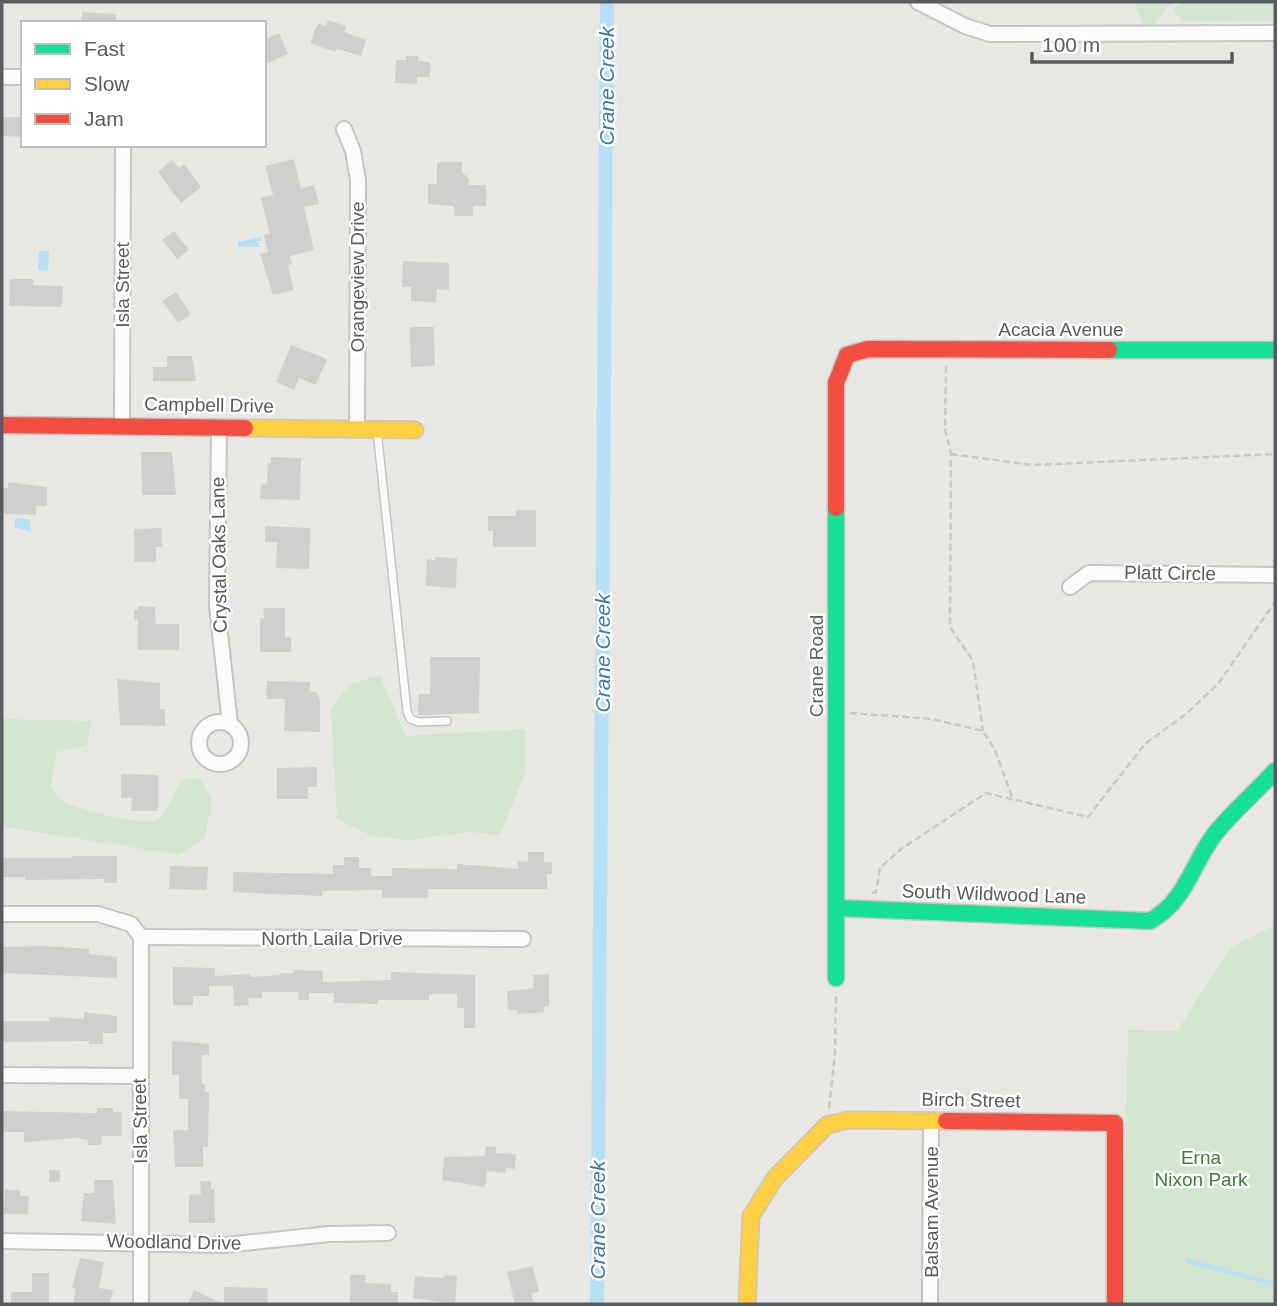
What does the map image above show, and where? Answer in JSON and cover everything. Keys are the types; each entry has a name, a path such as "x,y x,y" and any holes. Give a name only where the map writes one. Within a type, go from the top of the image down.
{"street":[{"path":"918,2 965,26 990,34 1275,33"},
{"path":"2,77 21,77"},
{"name":"Orangeview Drive","path":"344,128 353,151 358,180 357,429"},
{"name":"Isla Street","path":"122,147 122,425"},
{"name":"Acacia Avenue","path":"847,355 869,349 1275,350"},
{"name":"Crane Road","path":"836,978 836,383 847,355"},
{"name":"Campbell Drive","path":"2,425 415,430"},
{"name":"Crystal Oaks Lane","path":"219,426 217,606 230,724"},
{"name":"Platt Circle","path":"1070,587 1089,573 1275,575"},
{"name":"South Wildwood Lane","path":"837,908 1150,921 1166,914 1187,889 1208,844 1275,771"},
{"path":"2,914 98,914 131,924 141,937"},
{"name":"Isla Street","path":"141,937 141,1304"},
{"name":"North Laila Drive","path":"141,937 523,939"},
{"path":"2,1075 139,1076"},
{"name":"Birch Street","path":"827,1125 848,1120 1115,1123 1115,1304"},
{"name":"Balsam Avenue","path":"930,1304 931,1121"},
{"path":"747,1304 751,1216 775,1178 827,1125"},
{"name":"Woodland Drive","path":"2,1241 226,1245 328,1234 388,1233"}],"lane":[{"path":"376,429 407,711 410,719 419,722 447,721"}],"path":[{"path":"942,349 948,373 945,429 951,454 950,627 973,661 983,731 995,750 1013,800"},
{"path":"951,454 1031,464 1275,454"},
{"path":"863,897 876,891 880,868 901,849 986,793 1088,817 1145,744 1186,714 1217,684 1275,602"},
{"path":"837,710 868,716 932,719 983,731"},
{"path":"827,1125 835,1054 836,978"}],"green space":[{"path":"1134,2 1173,2 1146,34"},
{"path":"1181,2 1275,2 1275,21 1183,22 1173,11"},
{"path":"380,676 406,736 526,729 526,770 500,835 470,832 408,840 372,836 337,819 331,708 351,683"},
{"path":"2,719 91,721 87,745 57,752 51,786 61,800 92,812 155,822 166,810 181,780 199,778 212,799 205,838 179,855 2,826"},
{"name":"Erna Nixon Park","path":"1275,925 1275,1304 1122,1304 1128,1030 1177,1031 1231,947"}],"water":[{"path":"261,237 262,241 257,241 260,247 238,247 238,242"},
{"path":"39,251 49,251 48,271 38,270"},
{"path":"15,519 30,520 31,532 15,527"}],"building":[{"path":"82,12 116,14 116,21 81,21"},
{"path":"328,20 346,26 344,32 366,40 361,56 337,49 335,52 310,43 316,27 319,24 326,26"},
{"path":"279,33 288,54 266,64 266,39"},
{"path":"406,56 418,56 418,61 430,62 430,77 417,77 417,84 395,83 396,60 406,60"},
{"path":"3,117 21,117 21,137 2,136"},
{"path":"294,159 301,189 314,185 319,204 304,207 314,250 290,256 292,264 288,265 294,290 273,295 260,254 268,252 264,235 270,234 261,198 273,195 265,166"},
{"path":"172,160 179,168 184,164 201,187 181,203 158,172"},
{"path":"437,162 462,162 462,172 469,179 469,185 486,185 486,206 473,206 473,216 454,216 454,206 428,204 428,184 437,184"},
{"path":"174,231 189,250 177,259 162,240"},
{"path":"403,261 449,263 449,290 437,289 436,302 411,301 411,287 402,287"},
{"path":"10,279 33,279 33,285 63,286 62,307 9,306"},
{"path":"176,292 191,314 178,323 162,301"},
{"path":"410,327 434,327 435,366 411,367"},
{"path":"291,345 327,359 316,385 299,378 294,390 276,382"},
{"path":"167,356 192,356 196,381 153,381 153,367 167,367"},
{"path":"141,452 172,452 176,495 142,495"},
{"path":"271,457 301,458 300,500 260,499 261,485 267,483"},
{"path":"8,482 47,487 47,506 36,506 36,515 2,514 2,487 8,488"},
{"path":"516,510 536,510 536,547 493,547 493,531 488,531 488,516 516,516"},
{"path":"265,526 310,528 309,569 276,568 277,542 265,542"},
{"path":"162,528 162,547 156,547 156,562 134,562 134,529"},
{"path":"435,557 457,558 456,588 426,586 427,559 435,560"},
{"path":"138,606 155,607 156,624 179,624 179,650 138,650 138,620 134,620 134,610 138,610"},
{"path":"263,608 285,608 285,637 291,637 291,652 260,652 260,618 264,618"},
{"path":"430,657 480,657 479,713 418,715 419,694 430,694"},
{"path":"117,679 160,683 160,709 165,709 165,726 120,725"},
{"path":"267,681 310,682 310,691 318,693 320,702 320,732 284,731 285,699 266,699"},
{"path":"317,767 317,787 308,787 308,799 277,799 277,768"},
{"path":"121,774 158,775 158,811 131,811 132,798 121,798"},
{"path":"528,852 544,852 544,862 552,862 552,874 547,874 547,889 428,889 428,898 382,898 382,890 322,891 322,896 233,892 233,872 333,874 333,865 344,865 344,857 359,857 359,868 371,868 371,876 392,876 392,868 457,869 457,864 518,869 518,861 528,862"},
{"path":"117,856 117,883 104,883 104,879 25,880 25,877 2,877 2,858"},
{"path":"170,866 208,867 207,890 169,889"},
{"path":"2,947 89,949 89,954 117,957 117,978 2,973"},
{"path":"173,967 215,968 215,976 250,974 251,977 294,973 294,970 323,971 323,982 391,980 391,972 475,975 475,1028 464,1028 464,1008 457,1008 457,994 429,994 429,1000 378,1000 378,1004 334,1003 334,993 309,993 309,1000 298,1000 299,992 262,992 262,998 248,998 249,1005 234,1006 233,986 209,986 209,996 193,996 193,1005 173,1005"},
{"path":"549,974 549,1006 543,1007 544,1012 518,1014 517,1010 508,1010 507,991 534,988 533,975"},
{"path":"84,1012 117,1016 117,1033 103,1033 103,1044 89,1044 89,1041 2,1042 2,1021 49,1021 49,1017 84,1019"},
{"path":"172,1041 209,1044 209,1055 202,1055 202,1084 205,1084 205,1092 209,1092 208,1147 203,1147 203,1167 175,1167 173,1130 188,1130 188,1099 179,1099 179,1075 172,1075"},
{"path":"97,1108 113,1108 113,1112 122,1112 122,1136 102,1136 101,1145 88,1145 88,1140 76,1138 24,1142 24,1132 2,1132 2,1111 97,1113"},
{"path":"486,1146 496,1147 496,1153 516,1154 515,1169 506,1168 505,1173 487,1171 485,1187 442,1180 444,1157 485,1156"},
{"path":"49,1170 60,1170 60,1182 49,1182"},
{"path":"94,1180 113,1180 116,1224 81,1221 84,1193 94,1193"},
{"path":"200,1181 211,1181 211,1189 214,1189 215,1223 189,1223 189,1195 201,1194"},
{"path":"5,1190 20,1190 20,1196 29,1196 28,1214 4,1214"},
{"path":"80,1258 104,1262 99,1288 113,1290 110,1304 73,1304 76,1289 72,1288"},
{"path":"533,1266 539,1292 531,1293 534,1304 515,1304 507,1272"},
{"path":"32,1273 49,1273 49,1304 11,1304 11,1292 32,1292"},
{"path":"350,1275 366,1275 365,1283 391,1284 391,1292 398,1292 398,1304 350,1304"},
{"path":"445,1275 457,1276 455,1304 413,1298 415,1276 444,1278"},
{"path":"224,1287 268,1288 267,1304 224,1304"},
{"path":"194,1290 224,1304 188,1304"}],"waterway":[{"name":"Crane Creek","path":"597,1304 607,2"},
{"path":"1188,1261 1275,1284"}],"traffic: fast":[{"path":"1109,350 1275,350"},
{"path":"836,508 836,978"},
{"path":"837,908 1150,921 1162,913 1180,893 1214,835 1275,771"}],"traffic: slow":[{"path":"245,428 415,430"},
{"path":"747,1304 751,1216 775,1178 827,1125 848,1120 946,1121"}],"traffic: jam":[{"path":"836,508 836,383 847,355 868,349 1109,350"},
{"path":"2,425 245,428"},
{"path":"946,1121 1115,1123 1115,1304"}]}
